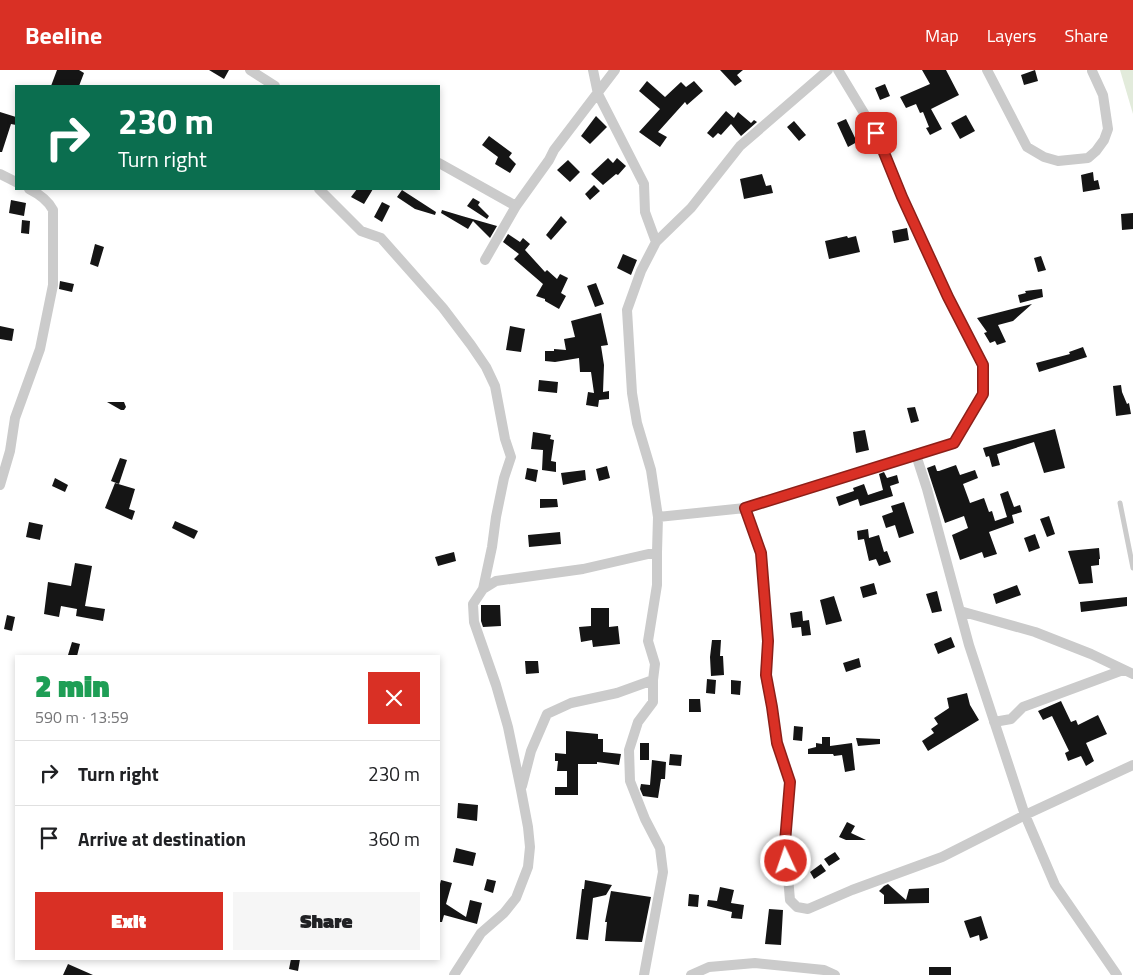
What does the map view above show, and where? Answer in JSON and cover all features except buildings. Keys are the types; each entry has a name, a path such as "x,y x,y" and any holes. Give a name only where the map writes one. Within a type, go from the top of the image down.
{"street":[{"path":"250,70 273,85"},
{"path":"592,70 598,94 644,184 645,212 656,242"},
{"path":"485,260 516,206 554,150 615,70"},
{"path":"644,975 663,872 660,848 645,819 630,781 629,750 638,722 653,702 655,664 648,641 657,585 658,517 651,470 637,423 632,393 627,310 641,271 656,242 691,208 740,146 828,70"},
{"path":"658,517 745,508 954,443 983,394 983,365 948,297 902,197 876,133 838,70"},
{"path":"987,70 1027,147 1044,158 1058,161 1088,158 1104,140 1108,129 1102,96 1092,72"},
{"path":"440,164 516,206"},
{"path":"0,174 15,182"},
{"path":"0,485 10,451 15,418 40,349 53,285 53,210 50,204 38,193 31,190"},
{"path":"321,190 361,231 381,238 443,308 486,367 495,386 511,457 502,487 483,589 473,604 474,622 496,685 508,728 521,790 530,847 528,867 516,898 481,933 454,975"},
{"path":"916,455 969,645 1025,815 1055,885 1117,975"},
{"path":"745,508 761,553 768,641 766,675 777,743 790,782 785,842 790,900 797,907 808,909 852,890 942,857 1025,815 1133,766"},
{"path":"483,589 496,581 583,569 657,552"},
{"path":"960,611 1035,632 1090,654 1128,672"},
{"path":"994,722 1011,719 1023,707 1128,672"},
{"path":"521,790 531,751 547,714 571,703 617,693 653,680"},
{"path":"691,975 709,967 754,963 824,970 835,975"}],"lane":[{"path":"1120,503 1133,568"}],"green space":[{"path":"1120,70 1133,70 1133,114"}],"route":[{"path":"786,861 785,842 790,782 777,743 766,675 767,615 761,553 745,508 954,443 983,394 983,365 948,297 902,197 876,133"}]}
